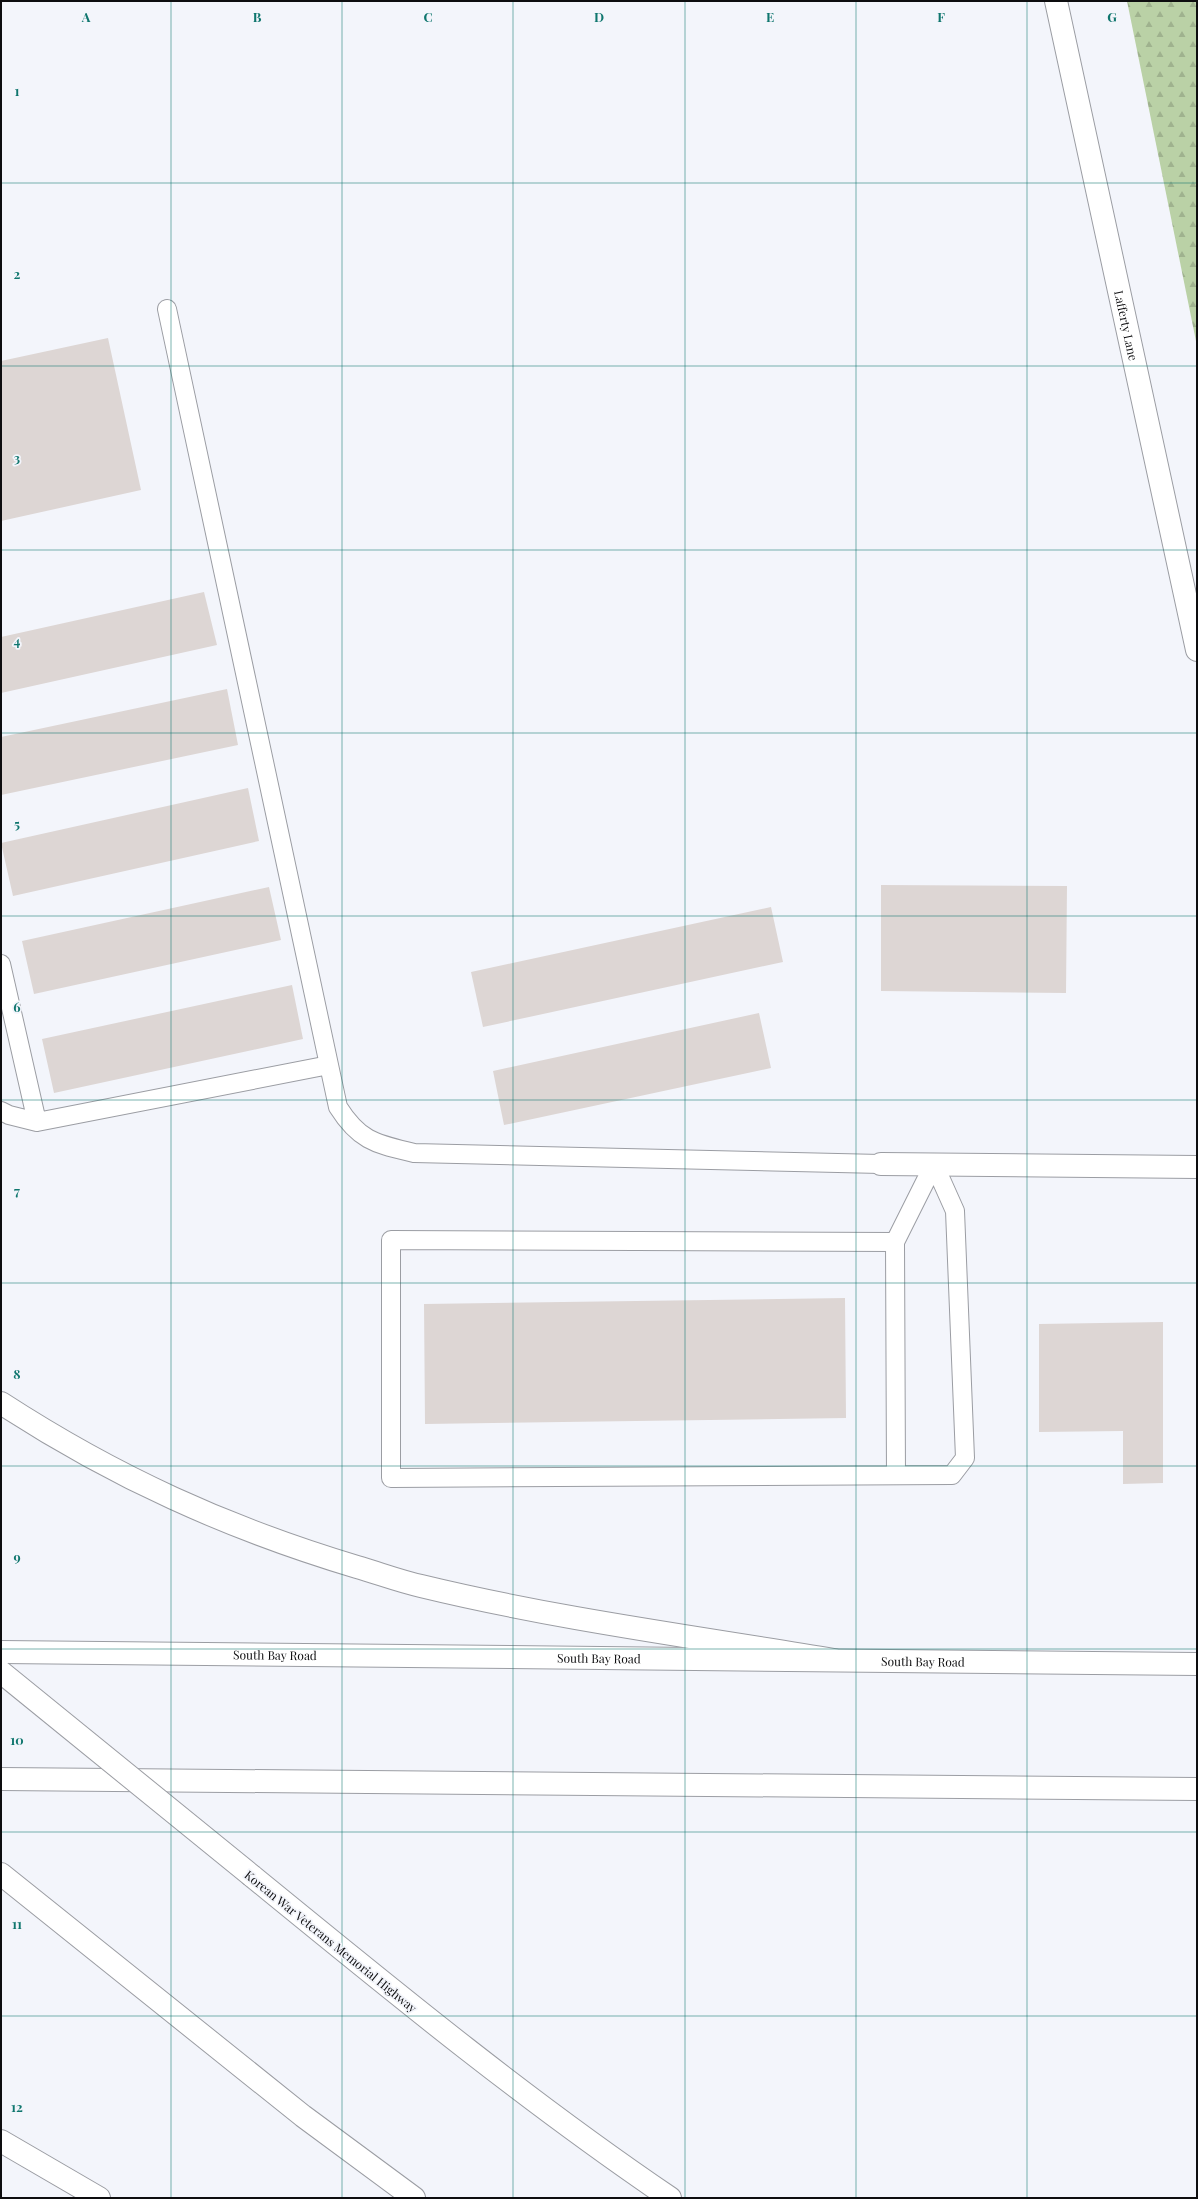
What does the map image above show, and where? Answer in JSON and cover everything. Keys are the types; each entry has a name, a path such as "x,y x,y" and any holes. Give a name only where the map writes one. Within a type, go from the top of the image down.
{"main road":[{"name":"Lafferty Lane","path":"1056,1 1197,650"},
{"path":"881,1164 1197,1167"},
{"path":"1,1403 55,1438 129,1478 228,1523 307,1552 419,1586 537,1611 834,1660"},
{"name":"South Bay Road","path":"1,1652 1197,1664"},
{"name":"Korean War Veterans Memorial Highway","path":"1,1672 400,1997 506,2079 670,2198"},
{"path":"1,1780 1197,1789"},
{"path":"1,1875 303,2116 414,2198"},
{"path":"1,2141 99,2198"}],"lane":[{"path":"167,309 338,1107 348,1123 375,1144 414,1153 881,1164"},
{"path":"1,964 37,1122"},
{"path":"1,1110 9,1115 37,1122 329,1065"},
{"path":"896,1475 894,1242 934,1164"},
{"path":"894,1242 391,1240 391,1478 952,1474 965,1458 955,1211 934,1164"}],"green space":[{"path":"1127,1 1197,1 1197,346"}],"building":[{"path":"108,338 141,490 1,521 1,361"},
{"path":"204,592 217,645 1,693 1,637"},
{"path":"227,689 238,745 1,795 1,737"},
{"path":"248,788 259,841 13,896 1,843"},
{"path":"881,885 1067,886 1066,993 881,991"},
{"path":"269,887 281,940 34,994 22,941"},
{"path":"771,907 783,962 483,1027 471,972"},
{"path":"292,985 303,1039 54,1093 42,1039"},
{"path":"759,1013 771,1068 504,1125 493,1071"},
{"path":"845,1298 846,1418 425,1424 424,1304"},
{"path":"1163,1322 1163,1483 1123,1484 1123,1431 1039,1432 1039,1324"}]}
